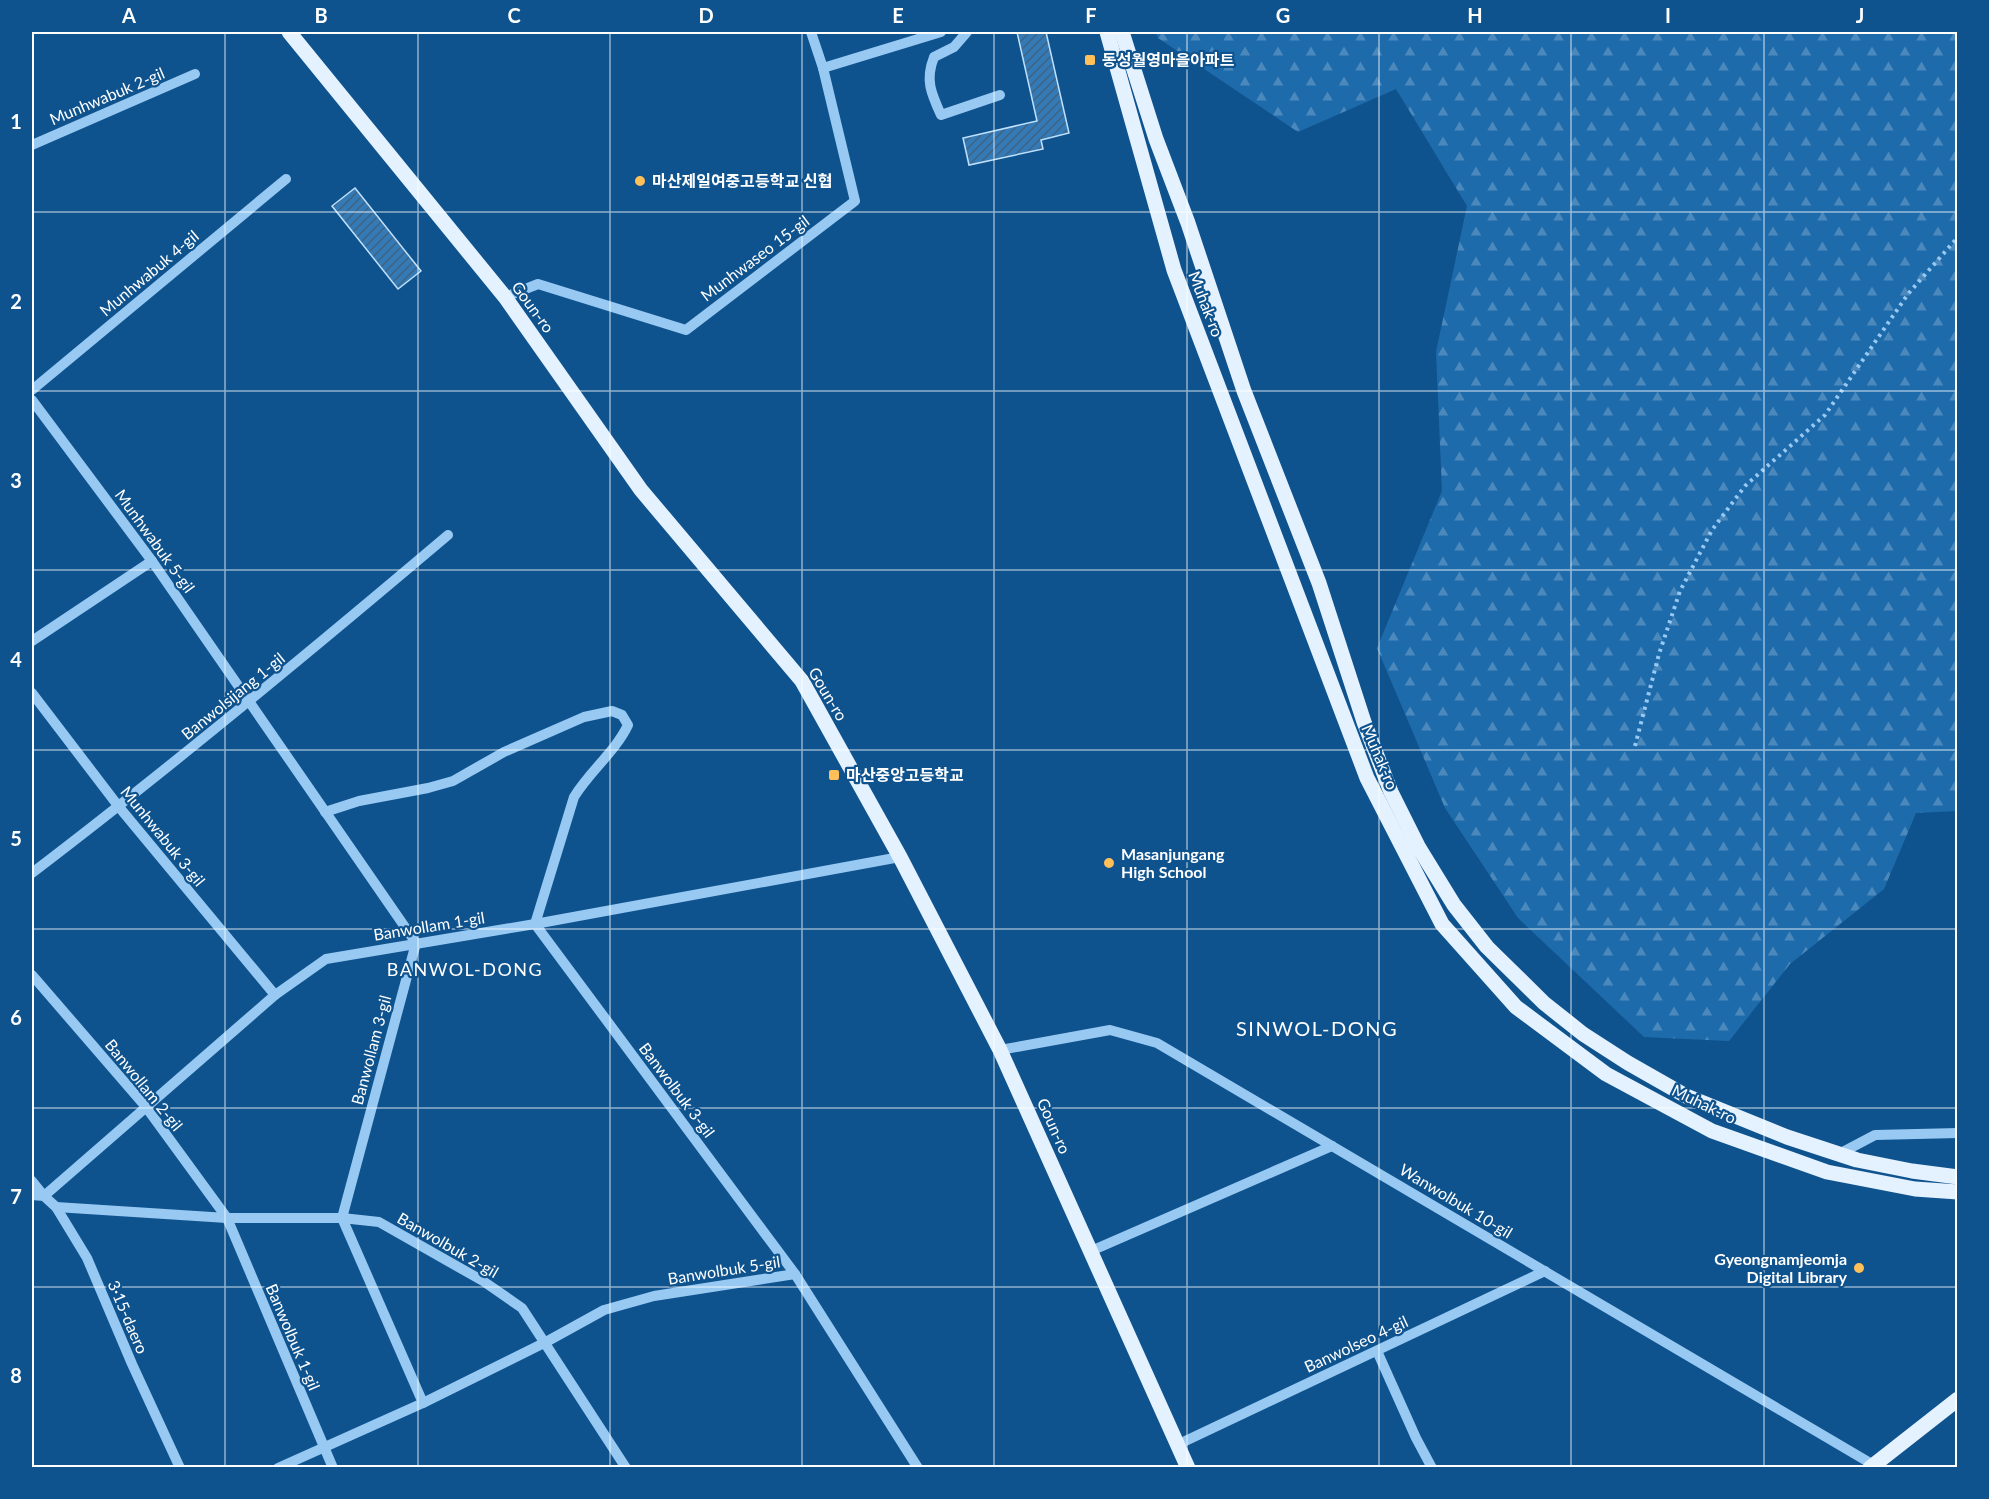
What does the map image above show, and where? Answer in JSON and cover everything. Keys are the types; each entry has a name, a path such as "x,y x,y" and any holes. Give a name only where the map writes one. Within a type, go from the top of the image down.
{"main road":[{"name":"Goun-ro","path":"289,32 505,297 640,490 802,681 900,856 1000,1050 1188,1467"},
{"name":"Muhak-ro","path":"1107,32 1174,270 1367,778 1442,924 1516,1007 1606,1074 1712,1131 1827,1172 1915,1189 1958,1192"},
{"name":"Muhak-ro","path":"1122,32 1156,139 1188,223 1245,391 1318,583 1364,722 1391,792 1419,848 1454,905 1487,947 1515,977 1583,1034 1628,1063 1696,1100 1787,1137 1839,1154 1880,1166 1958,1177"},
{"path":"1873,1467 1958,1399"}],"street":[{"name":"Munhwaseo 15-gil","path":"505,297 538,284 686,330 855,201 823,68 811,32"},
{"path":"823,68 941,32"},
{"path":"967,32 954,46 934,57 930,66 928,81 940,115 1000,95"},
{"name":"Munhwabuk 2-gil","path":"32,145 195,74"},
{"name":"Munhwabuk 4-gil","path":"32,390 285,179"},
{"name":"Munhwabuk 5-gil","path":"32,400 152,561 249,703"},
{"name":"Banwolsijang 1-gil","path":"32,873 249,703 448,535"},
{"path":"32,641 152,561"},
{"name":"Munhwabuk 3-gil","path":"32,693 119,807 275,995"},
{"path":"249,703 416,943"},
{"path":"325,812 359,801 453,781 504,752 584,717 612,711 622,715 628,725 621,739 583,783 574,797 535,924"},
{"name":"Banwollam 1-gil","path":"44,1196 275,995 326,959 535,924 900,856"},
{"name":"Banwolbuk 3-gil","path":"535,924 795,1274"},
{"name":"Banwollam 3-gil","path":"342,1218 416,943"},
{"name":"Banwollam 2-gil","path":"32,975 146,1107 227,1218"},
{"name":"Wanwolbuk 10-gil","path":"1000,1050 1110,1030 1157,1043 1873,1467"},
{"path":"1839,1154 1875,1135 1958,1133"},
{"path":"1091,1251 1332,1146"},
{"name":"3·15-daero","path":"32,1181 56,1207 87,1258 132,1364 180,1467"},
{"path":"32,1195 44,1196"},
{"name":"Banwolbuk 2-gil","path":"56,1207 227,1218 342,1218 379,1222 483,1281 522,1308 626,1467"},
{"name":"Banwolbuk 1-gil","path":"227,1218 333,1467"},
{"path":"342,1218 423,1403"},
{"name":"Banwolseo 4-gil","path":"1179,1444 1545,1271"},
{"name":"Banwolbuk 5-gil","path":"279,1467 423,1403 546,1342 604,1310 654,1296 795,1274 918,1467"},
{"path":"1377,1351 1416,1438 1432,1467"}],"path":[{"path":"1635,746 1646,700 1680,591 1712,530 1746,486 1825,415 1908,294 1958,237"}],"green space":[{"path":"1156,32 1957,32 1957,811 1916,813 1884,889 1790,964 1729,1041 1644,1037 1518,918 1445,808 1377,648 1442,491 1436,352 1467,206 1396,89 1298,132 1158,38"}],"building":[{"path":"1017,32 1046,32 1069,133 1041,140 1043,149 969,165 963,138 1037,121"},
{"path":"355,188 421,271 398,289 332,206"}],"place":[{"name":"동성월영마을아파트","path":"1090,60"},
{"name":"마산제일여중고등학교 신협","path":"640,181"},
{"name":"마산중앙고등학교","path":"834,775"},
{"name":"Masanjungang High School","path":"1109,863"},
{"name":"Gyeongnamjeomja Digital Library","path":"1859,1268"}],"district":[{"name":"BANWOL-DONG","path":"465,970"},
{"name":"SINWOL-DONG","path":"1317,1029"}]}
